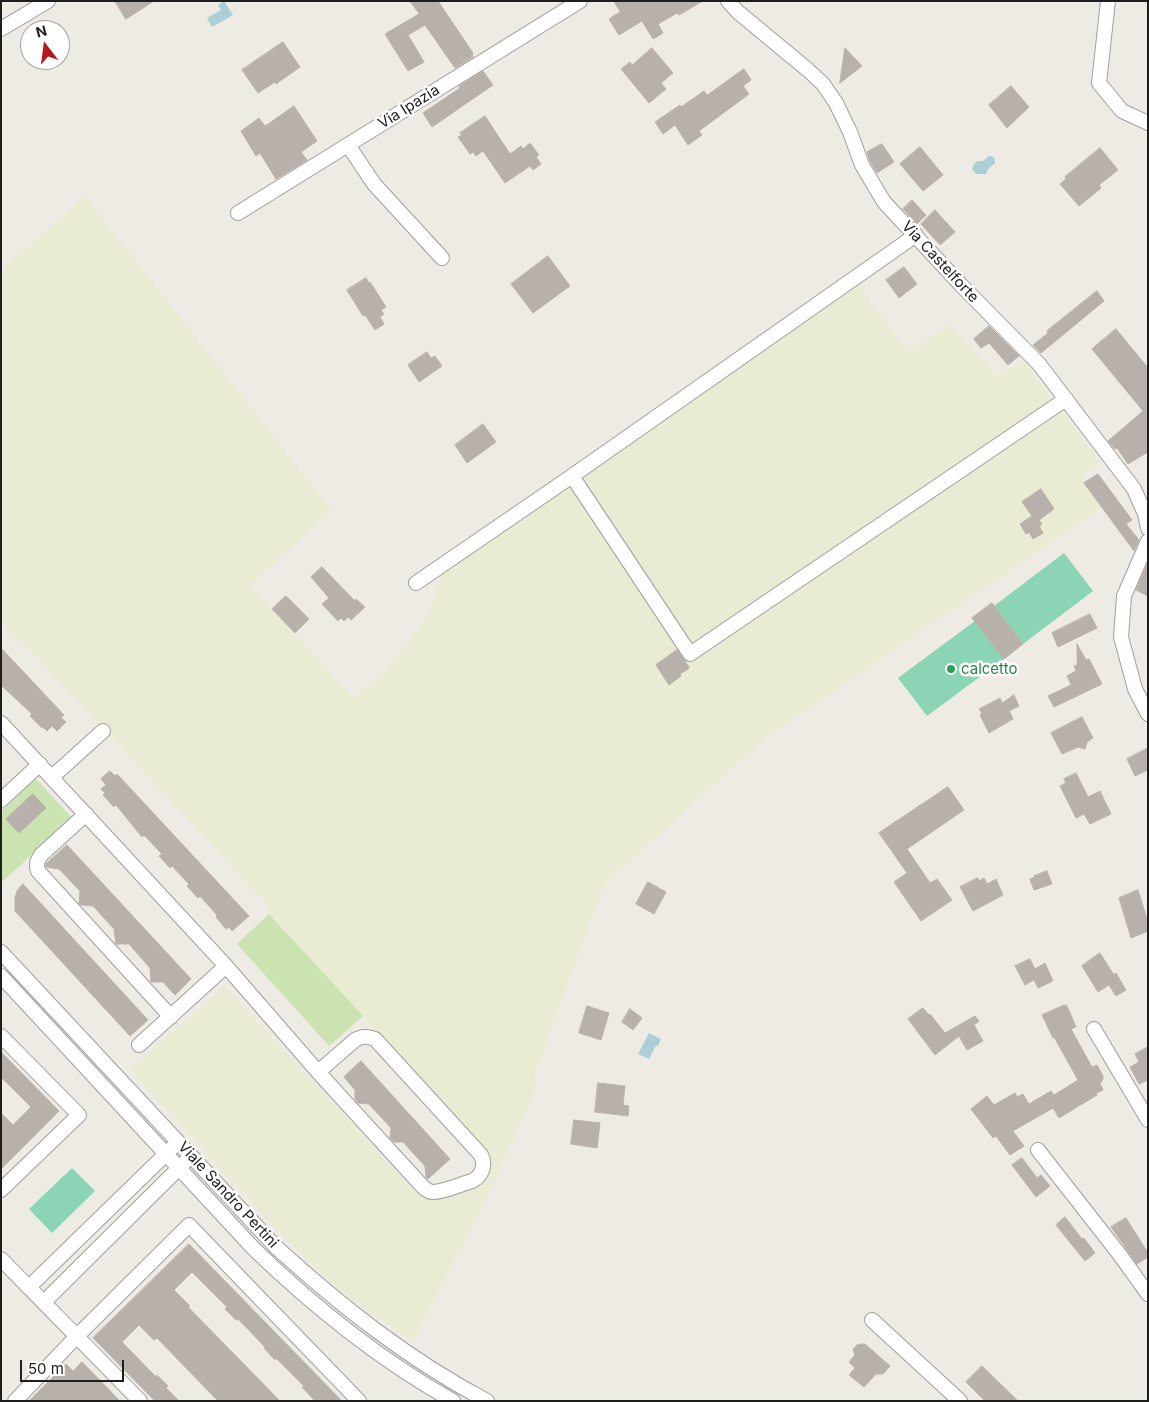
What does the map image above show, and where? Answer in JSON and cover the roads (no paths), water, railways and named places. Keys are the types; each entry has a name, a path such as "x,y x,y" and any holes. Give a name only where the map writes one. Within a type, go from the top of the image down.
{"street":[{"path":"1,29 48,1"},
{"name":"Via Ipazia","path":"238,213 580,1"},
{"name":"Via Castelforte","path":"728,1 738,12 823,84 836,103 850,132 862,165 884,202 961,285 1039,364 1134,489 1145,514 1148,528"},
{"path":"1108,1 1099,83 1122,111 1148,123"},
{"path":"348,145 374,184 442,258"},
{"path":"416,583 916,235"},
{"path":"572,476 690,654 1066,399"},
{"path":"1148,541 1124,596 1121,637 1135,689 1148,714"},
{"path":"1,723 226,966 318,1072 427,1191 439,1191 472,1181 480,1174 484,1163 481,1155 375,1039 361,1036 318,1072"},
{"path":"52,777 103,731"},
{"path":"1,800 40,764"},
{"path":"86,814 41,855 38,860 38,871 171,1016"},
{"name":"Viale Sandro Pertini","path":"1,952 276,1247 355,1316 397,1347 442,1376 487,1401"},
{"path":"139,1045 226,966"},
{"name":"Viale Sandro Pertini","path":"1,976 254,1249 286,1280 364,1343 453,1401"},
{"path":"1094,1029 1148,1120"},
{"path":"1,1036 78,1115 1,1190"},
{"path":"29,1287 178,1142"},
{"path":"1038,1150 1148,1294"},
{"path":"44,1302 191,1156"},
{"path":"15,1401 77,1336 189,1225 359,1401"},
{"path":"1,1259 140,1401"},
{"path":"872,1320 960,1401"}],"water":[{"path":"224,1 233,15 212,27 207,18 221,10 218,5"},
{"path":"989,156 994,157 995,163 988,169 986,174 976,174 972,169 974,164 978,161 983,161"},
{"path":"649,1033 661,1039 649,1059 638,1054"}],"place":[{"name":"calcetto","path":"951,669"}]}
